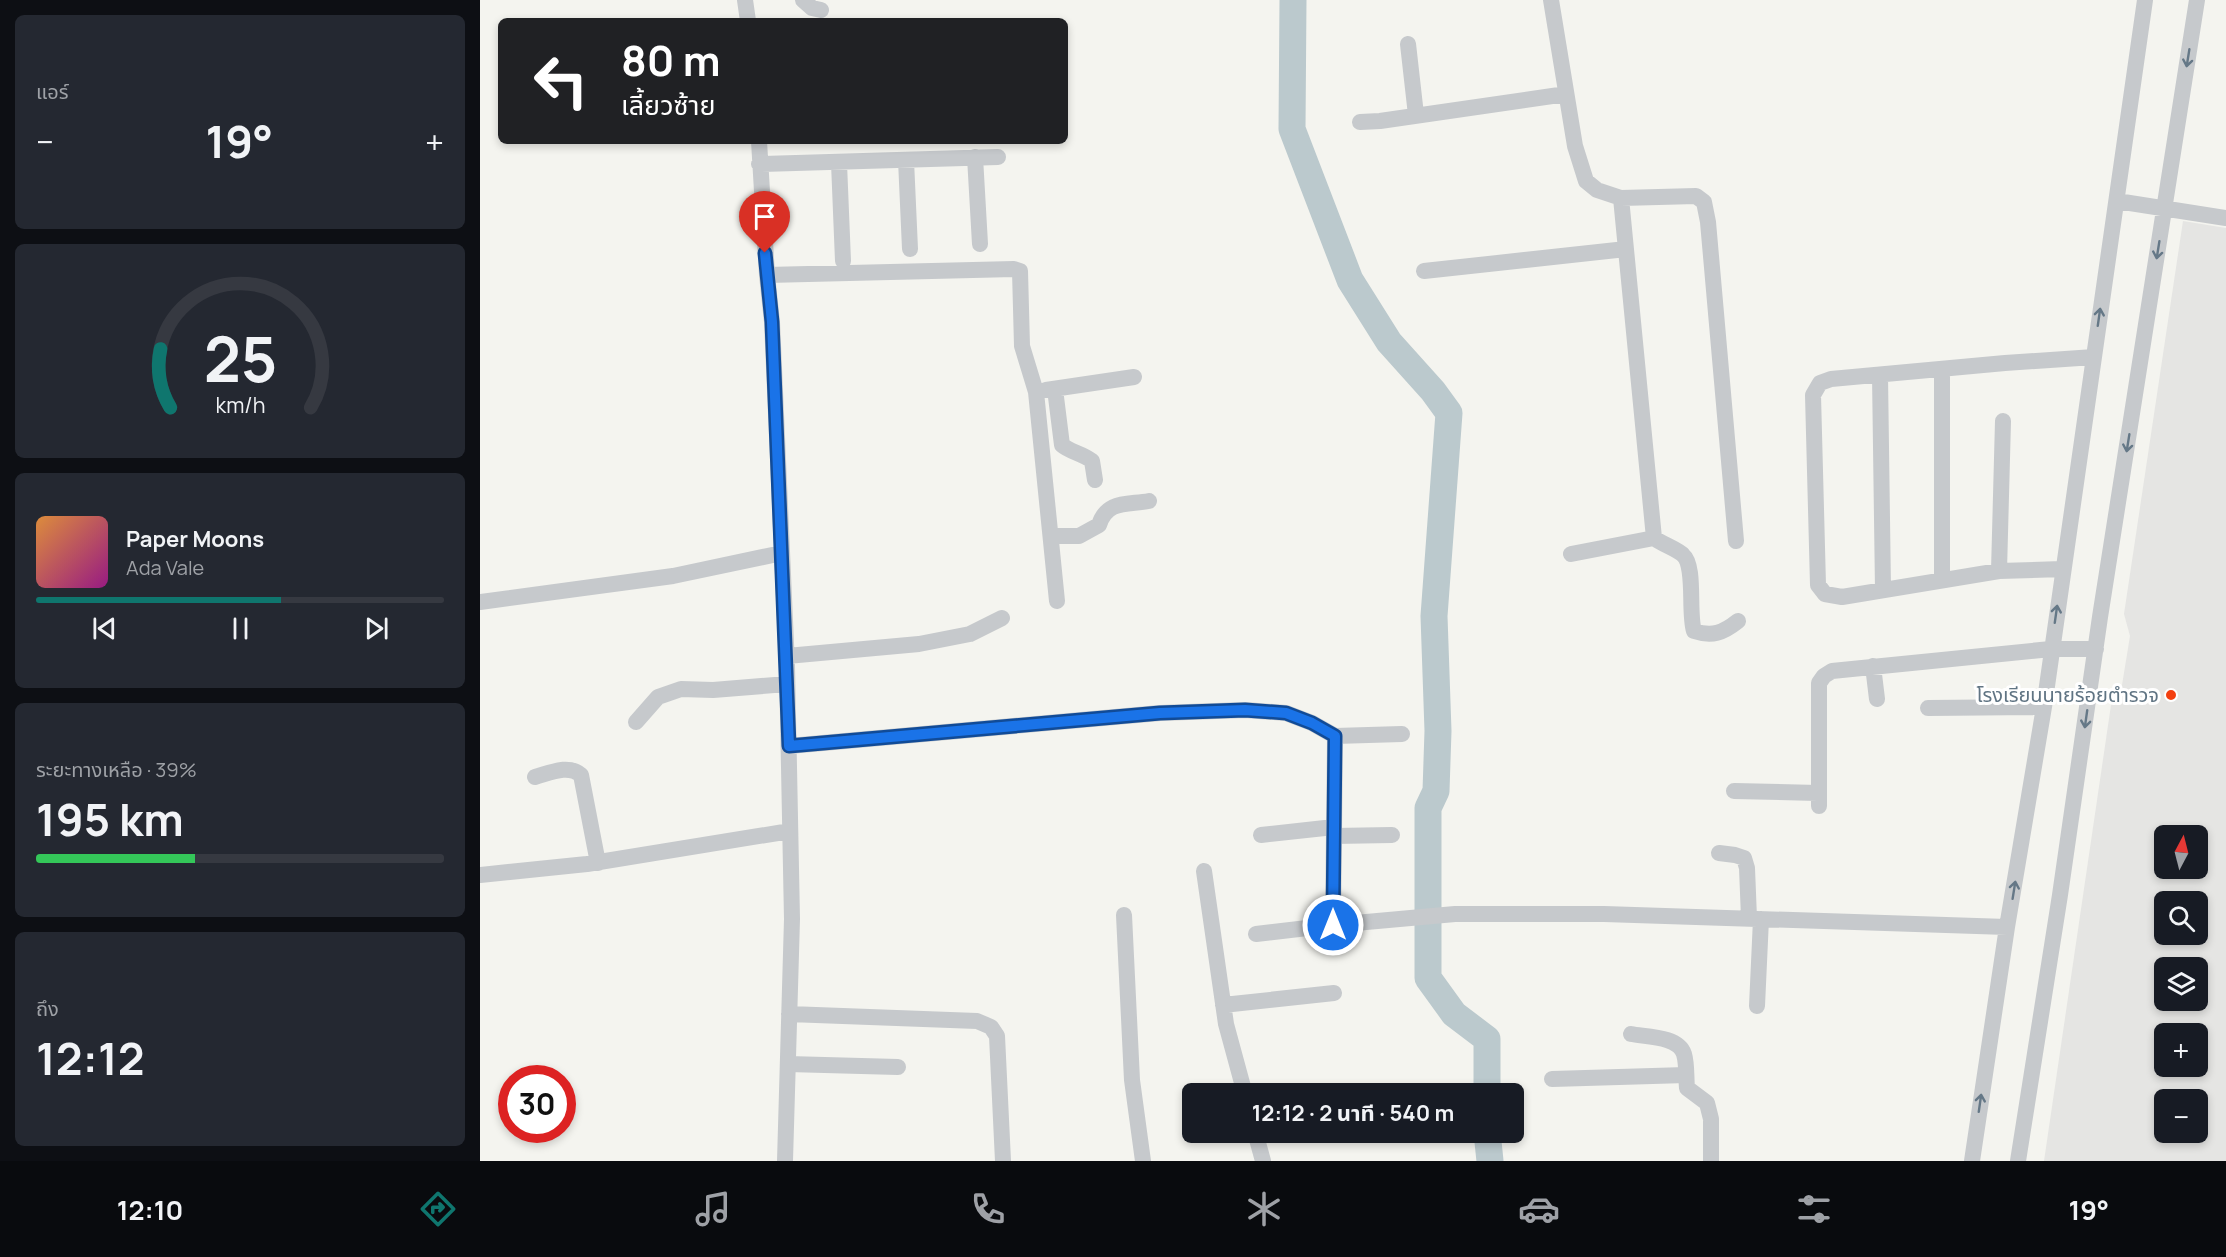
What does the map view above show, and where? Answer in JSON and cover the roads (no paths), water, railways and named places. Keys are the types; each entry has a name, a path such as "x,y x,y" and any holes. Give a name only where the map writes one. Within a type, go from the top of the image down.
{"street":[{"path":"745,0 748,18"},
{"path":"803,0 812,8 821,10"},
{"path":"1551,0 1575,146 1586,181 1598,190 1621,198 1696,196 1704,202 1708,222 1737,541"},
{"path":"1972,1161 2007,927 2044,707 2145,0"},
{"path":"2018,1161 2197,0"},
{"path":"1408,44 1416,115"},
{"path":"1360,122 1566,94"},
{"path":"759,144 766,275 772,322 789,746 792,919 785,1161"},
{"path":"975,157 980,244"},
{"path":"759,164 998,157"},
{"path":"906,160 910,249"},
{"path":"839,163 843,261"},
{"path":"1621,198 1654,538"},
{"path":"2117,201 2226,218"},
{"path":"1424,271 1626,249"},
{"path":"766,275 1018,269 1021,274 1022,346 1036,392 1057,601"},
{"path":"2062,569 1999,571 1842,597 1825,594 1818,585 1813,395 1816,387 1824,381 2094,357"},
{"path":"1942,369 1942,580"},
{"path":"1880,375 1883,590"},
{"path":"1036,392 1134,377"},
{"path":"1055,389 1062,445 1092,461 1095,480"},
{"path":"1999,571 2003,422"},
{"path":"1050,536 1079,536 1099,525 1102,514 1111,508 1120,504 1149,501"},
{"path":"1571,555 1654,538 1683,554 1688,562 1691,621 1694,631 1716,634 1738,621"},
{"path":"480,602 673,576 782,553"},
{"path":"786,656 919,644 970,634 1002,618"},
{"path":"1734,791 1819,800 1819,683 1832,671 2051,649 2096,650"},
{"path":"1872,666 1877,699"},
{"path":"636,722 658,697 681,689 713,690 787,684"},
{"path":"1928,708 2044,707"},
{"path":"789,746 1160,713 1245,710 1286,713 1312,723 1335,736 1402,734"},
{"path":"1333,925 1335,736"},
{"path":"535,777 562,769 575,770 581,775 598,863"},
{"path":"480,875 598,863 790,831"},
{"path":"1261,835 1334,831 1392,835"},
{"path":"1719,853 1744,858 1747,868 1755,919 1757,1006"},
{"path":"1204,871 1223,1005 1242,1083"},
{"path":"1256,934 1455,914 1604,914 2007,927"},
{"path":"1124,915 1132,1080 1143,1161"},
{"path":"1223,1005 1335,993"},
{"path":"789,1014 977,1021 991,1027 997,1036 999,1054 1003,1161"},
{"path":"1631,1034 1667,1040 1678,1046 1684,1054 1687,1088 1707,1103 1711,1119 1711,1161"},
{"path":"788,1064 898,1067"},
{"path":"1552,1079 1686,1075"},
{"path":"1258,1143 1263,1161"}],"waterway":[{"path":"1293,0 1292,129 1350,280 1389,342 1433,391 1449,413 1434,616 1438,731 1436,791 1428,808 1428,978 1454,1014 1487,1039 1487,1083"},
{"path":"1488,1143 1490,1161"}],"place":[{"name":"โรงเรียนนายร้อยตำรวจ","path":"2171,695"}]}
